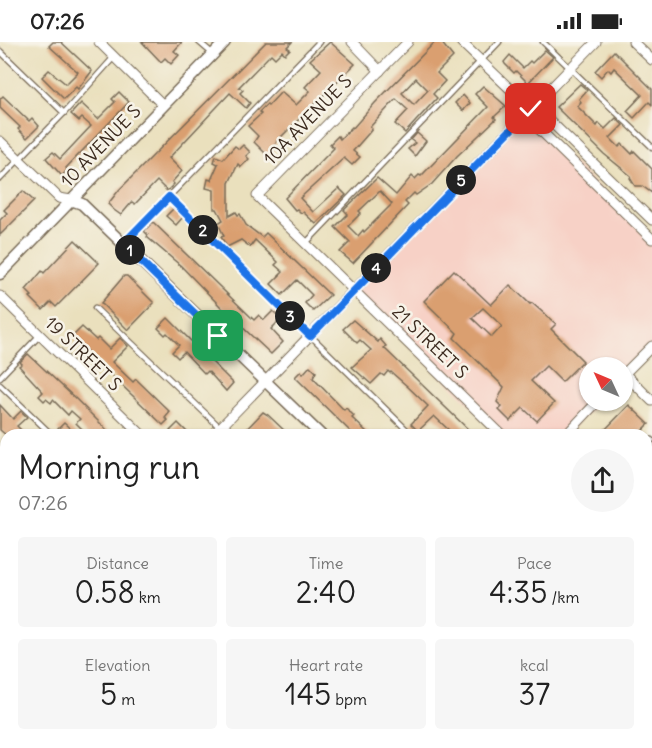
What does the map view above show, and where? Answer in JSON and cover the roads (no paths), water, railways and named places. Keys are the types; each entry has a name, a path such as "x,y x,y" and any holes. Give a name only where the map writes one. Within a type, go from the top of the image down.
{"street":[{"path":"99,42 163,105"},
{"name":"10 AVENUE S","path":"0,274 225,42"},
{"path":"352,42 380,71"},
{"name":"10A AVENUE S","path":"257,196 408,42"},
{"path":"461,42 531,109 547,118 652,220"},
{"path":"224,429 266,381 596,42"},
{"path":"633,42 652,60"},
{"path":"531,109 537,127 652,239"},
{"path":"0,141 59,198 82,204 315,429"},
{"name":"21 STREET S","path":"257,196 496,429"},
{"name":"19 STREET S","path":"0,296 136,429"},
{"path":"633,366 652,346"},
{"path":"633,383 652,401"},
{"path":"572,429 589,411"}],"lane":[{"path":"199,42 213,54"},
{"path":"123,244 319,42"},
{"path":"306,243 500,42"},
{"path":"543,42 652,147"},
{"path":"0,51 64,113"},
{"path":"0,180 114,57"},
{"path":"169,197 406,429"},
{"path":"95,308 216,429"},
{"path":"0,377 40,335"},
{"path":"0,385 46,429"}]}
